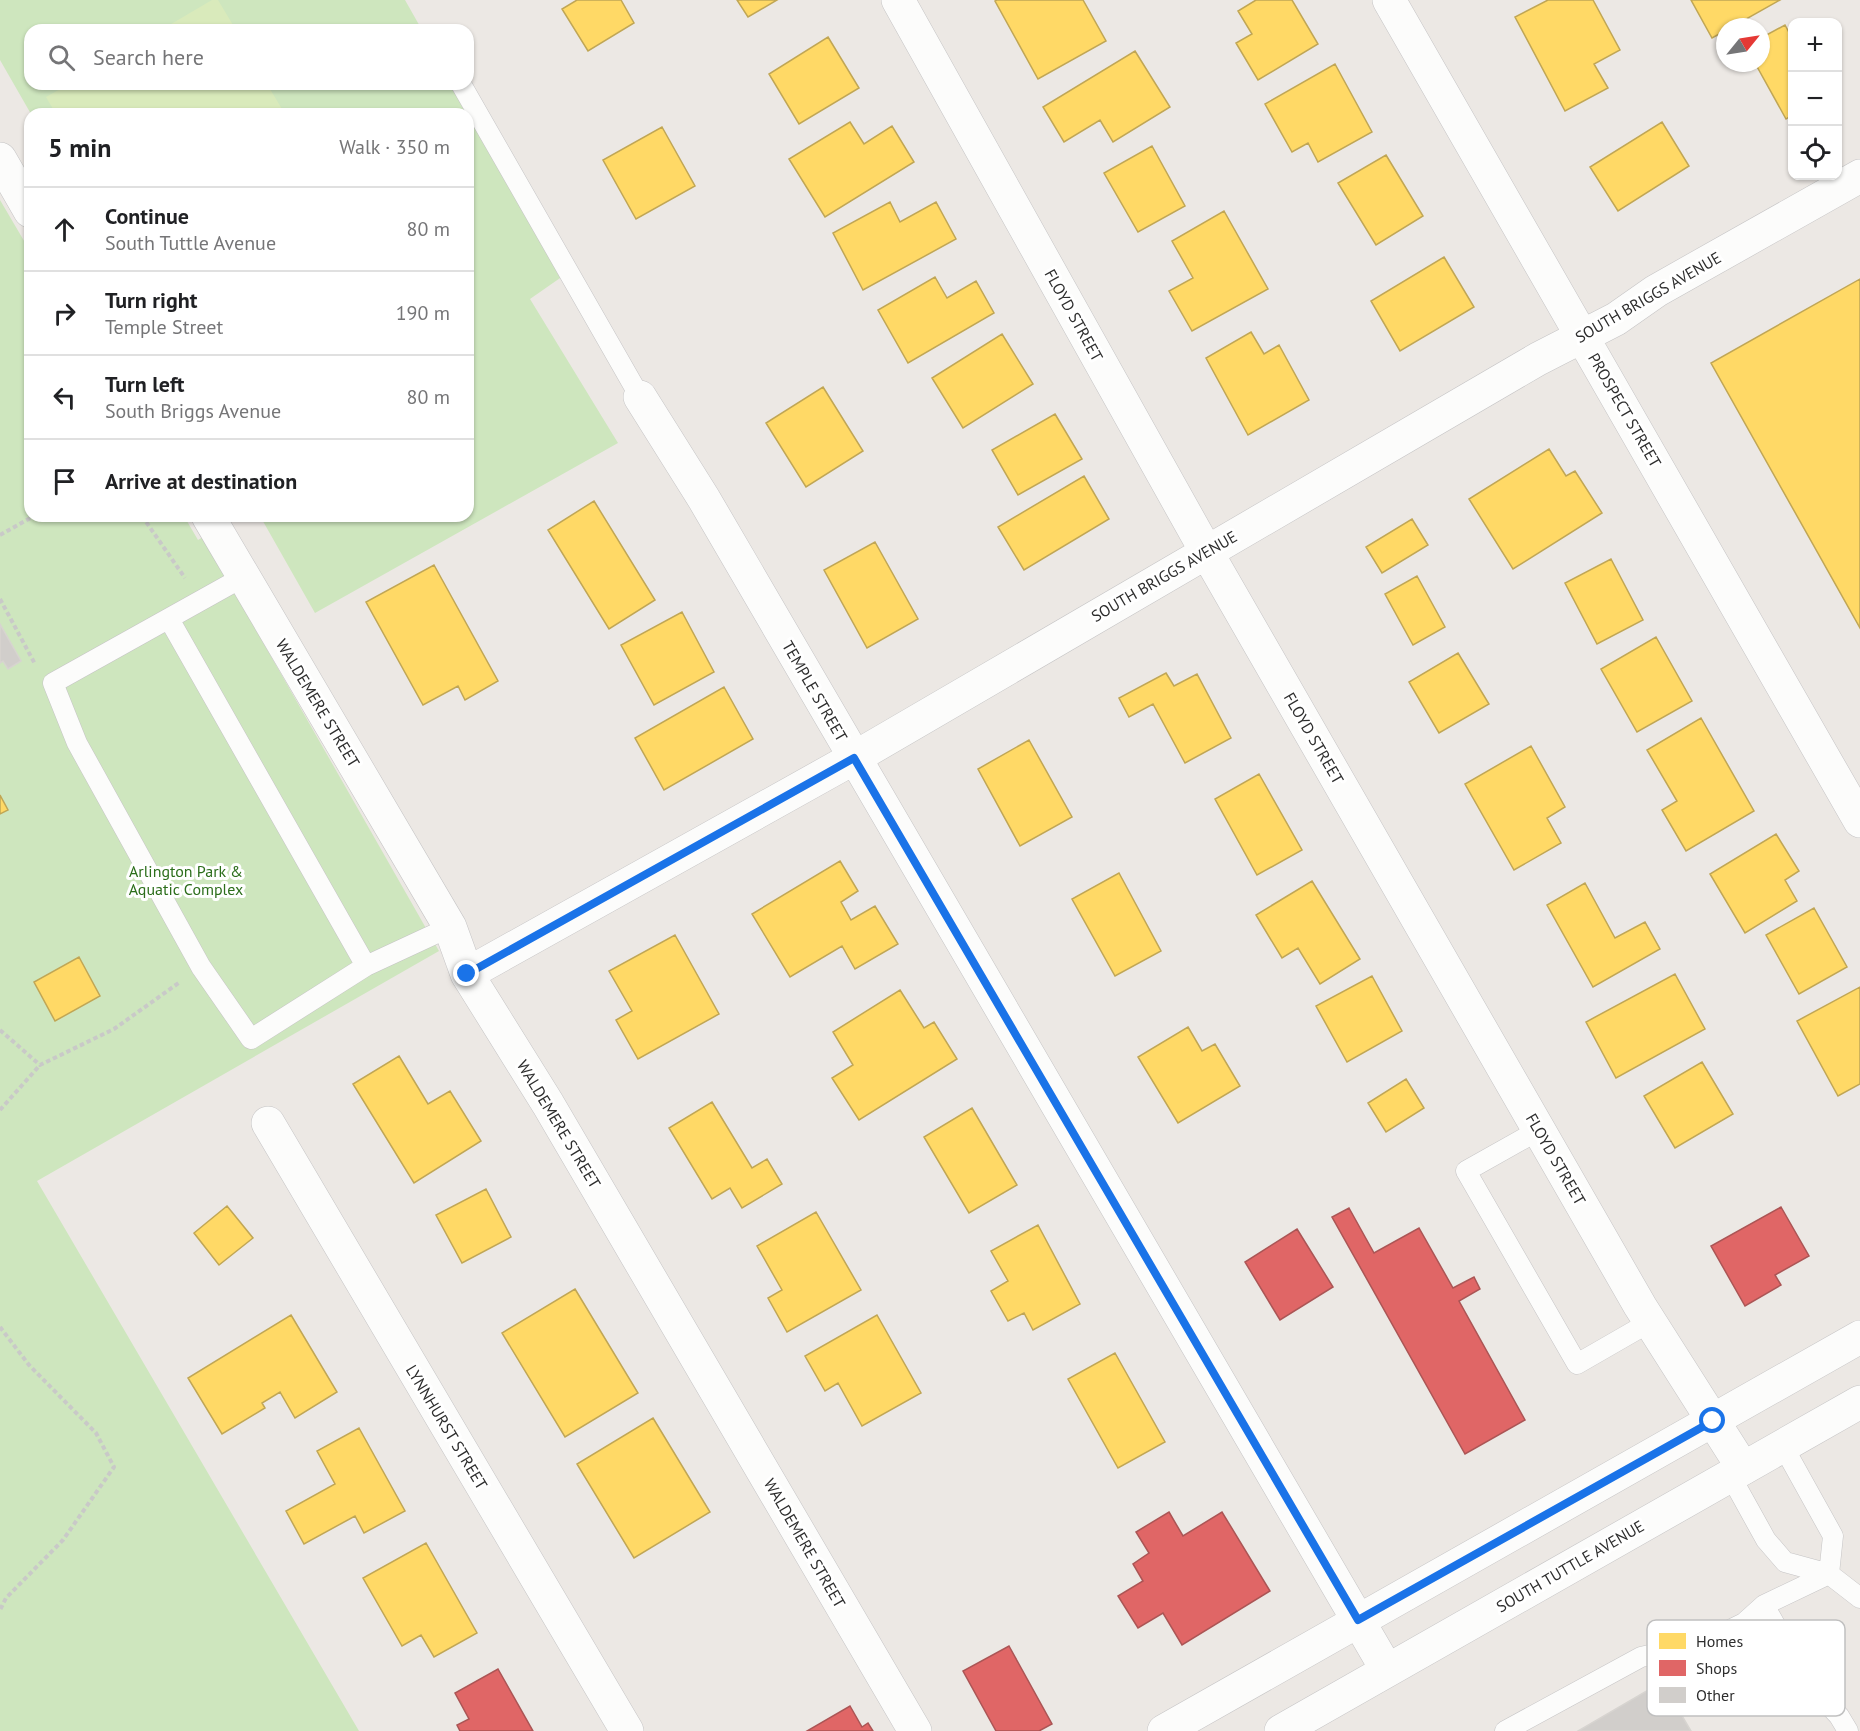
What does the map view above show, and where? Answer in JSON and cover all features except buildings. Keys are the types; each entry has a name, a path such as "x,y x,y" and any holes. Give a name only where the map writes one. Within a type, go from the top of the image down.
{"street":[{"name":"FLOYD STREET","path":"898,0 1206,551 1650,1322 1713,1421 1737,1472"},
{"name":"PROSPECT STREET","path":"1389,0 1860,821"},
{"path":"0,159 24,200"},
{"name":"SOUTH BRIGGS AVENUE","path":"467,974 854,758 1538,358 1616,320 1656,291 1860,176"},
{"name":"TEMPLE STREET","path":"640,397 704,499 1387,1670"},
{"name":"WALDEMERE STREET","path":"211,522 450,927 467,974 549,1104 915,1731"},
{"name":"LYNNHURST STREET","path":"268,1123 627,1731"},
{"path":"1164,1731 1860,1337"},
{"name":"SOUTH TUTTLE AVENUE","path":"1281,1731 1860,1402"}],"lane":[{"path":"464,90 640,397"},
{"path":"243,577 53,683 76,743 201,967 251,1040 366,966 450,927"},
{"path":"169,620 366,966"},
{"path":"1539,1130 1466,1171 1571,1354 1577,1364 1650,1322"},
{"path":"1782,1446 1833,1536 1829,1574"},
{"path":"1737,1472 1766,1540 1785,1562 1829,1574 1860,1598"},
{"path":"1747,1620 1764,1605 1829,1574"},
{"path":"1764,1605 1772,1620"},
{"path":"1505,1731 1614,1670 1647,1656"},
{"path":"1839,1716 1848,1731"}],"path":[{"path":"0,535 24,522"},
{"path":"146,522 188,582"},
{"path":"0,599 39,671"},
{"path":"0,1110 40,1065 114,1029 201,967"},
{"path":"0,1030 40,1065"},
{"path":"0,1327 29,1365 96,1433 114,1467 63,1540 6,1598 0,1610"}],"green space":[{"path":"0,0 405,0 419,24 24,24 24,90 456,90 467,108 28,108 0,60"},
{"path":"212,0 218,0 232,24 171,24"},
{"path":"58,90 271,90 281,108 52,108 46,97"},
{"path":"474,121 563,276 530,299 618,443 315,613 263,522 474,522"},
{"name":"Arlington Park & Aquatic Complex","path":"0,200 24,241 24,522 188,522 198,540 203,537 439,951 37,1181 359,1731 0,1731"}],"route":[{"path":"467,974 854,758 1358,1620 1713,1421"}]}
